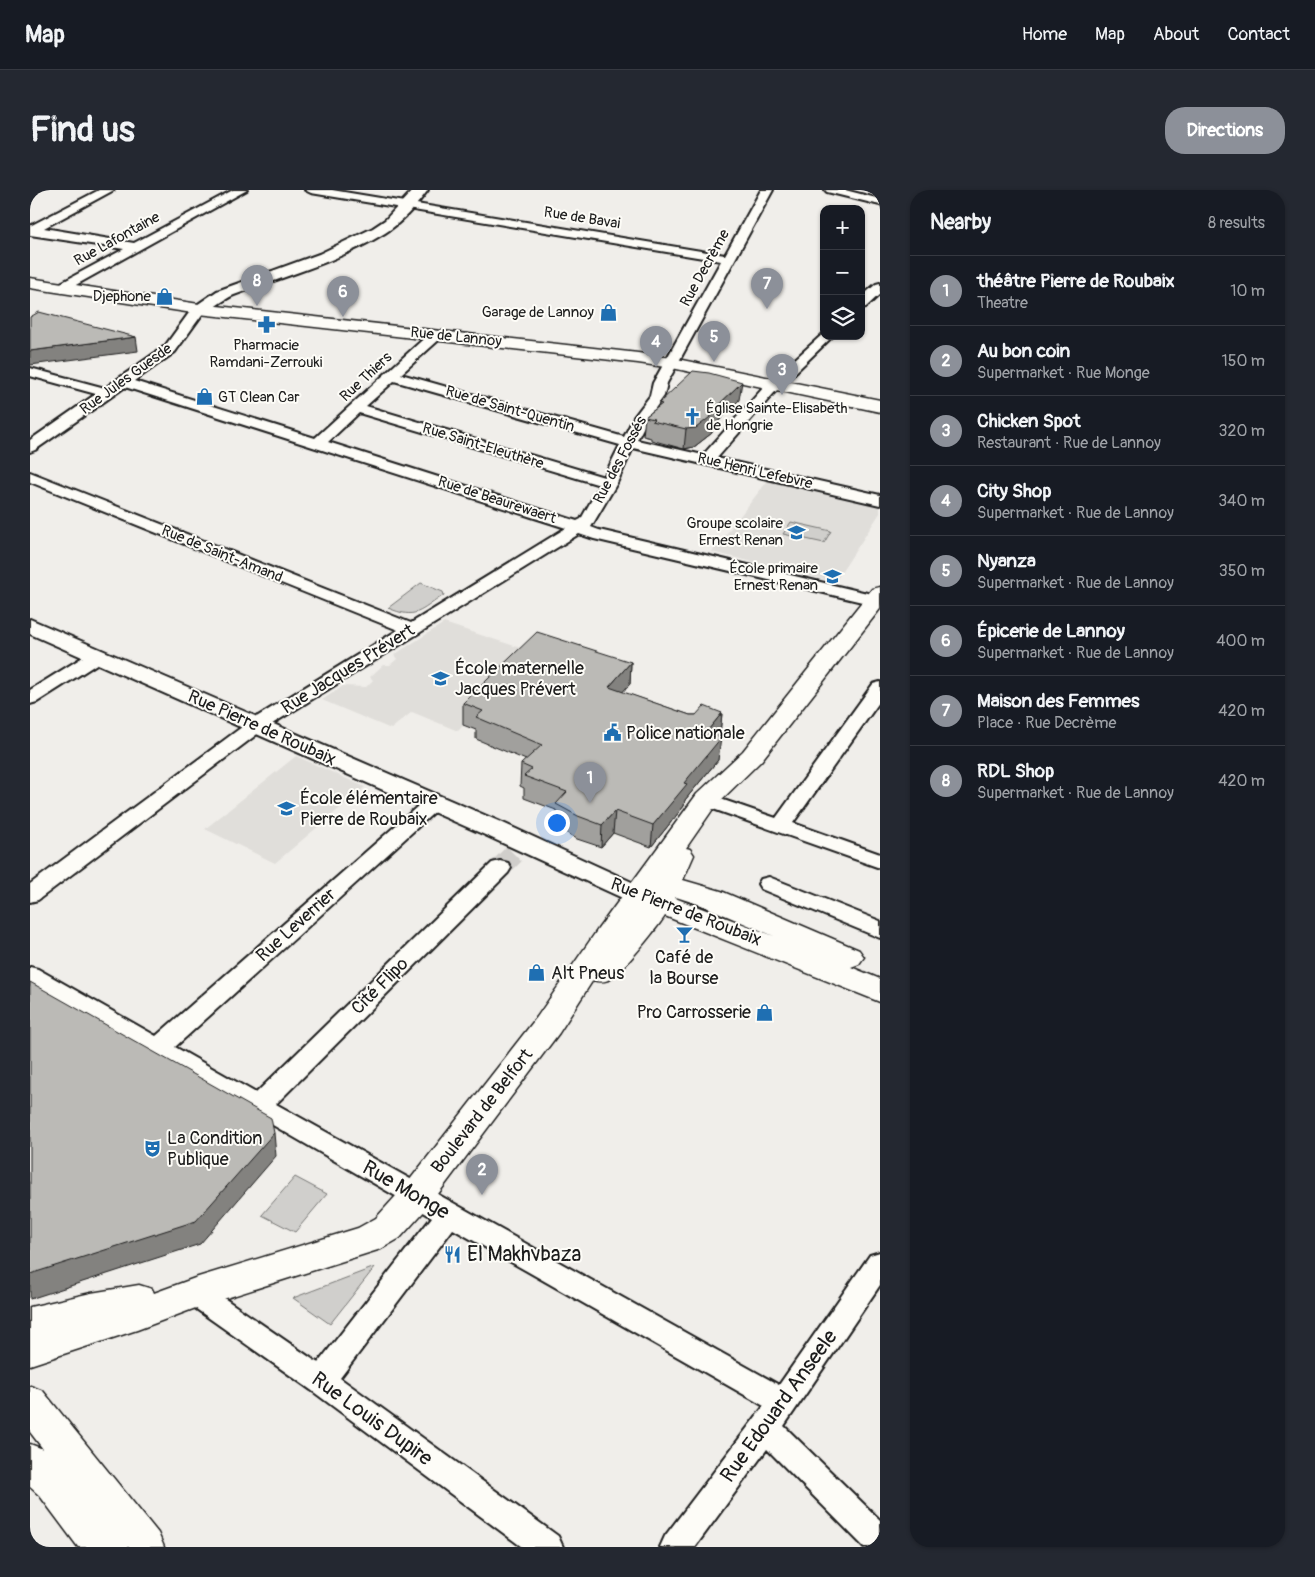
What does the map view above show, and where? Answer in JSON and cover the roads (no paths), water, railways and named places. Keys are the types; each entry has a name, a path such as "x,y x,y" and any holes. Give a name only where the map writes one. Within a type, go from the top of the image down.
{"main road":[{"name":"Rue de Lannoy","path":"30,283 199,309 672,363 880,406"},
{"name":"Boulevard de Belfort","path":"195,1293 369,1239 388,1228 416,1196 653,891 713,802 752,756 878,597"},
{"name":"Rue Pierre de Roubaix","path":"653,891 711,898 880,970"},
{"name":"Rue Pierre de Roubaix","path":"653,891 880,991"},
{"path":"30,1324 123,1302 195,1293"},
{"path":"30,1349 137,1315 195,1293"},
{"path":"30,1403 144,1547"},
{"path":"30,1462 54,1483 103,1547"}],"street":[{"path":"32,228 108,190"},
{"name":"Rue Lafontaine","path":"61,288 241,190"},
{"name":"Rue de Bavai","path":"311,190 729,259"},
{"name":"Rue Jules Guesde","path":"30,448 170,349 199,309 223,294 324,257 373,234 386,226 422,190"},
{"name":"Rue Decrème","path":"672,363 766,190"},
{"path":"831,190 877,198"},
{"path":"32,228 136,247"},
{"path":"865,300 880,287"},
{"name":"Rue Thiers","path":"318,443 436,335"},
{"path":"707,460 775,384 822,340"},
{"name":"Rue des Fossés","path":"579,528 591,516 641,417 656,398 660,383 672,363"},
{"path":"30,372 107,393"},
{"name":"Rue de Saint-Quentin","path":"392,376 629,443"},
{"name":"Rue de Beaurewaert","path":"124,382 563,521 601,536 878,597"},
{"name":"Rue Saint-Eleuthère","path":"356,408 609,483"},
{"name":"Rue Henri Lefebvre","path":"629,443 880,500"},
{"name":"Rue de Saint-Amand","path":"30,477 413,630"},
{"name":"Rue Jacques Prévert","path":"30,895 257,725 579,528"},
{"name":"Rue Pierre de Roubaix","path":"30,626 494,829 653,891"},
{"path":"30,698 97,656"},
{"path":"781,826 880,688"},
{"path":"713,802 880,861"},
{"name":"Rue Leverrier","path":"159,1047 433,803"},
{"name":"Rue Pierre de Roubaix","path":"494,829 513,855 653,891"},
{"name":"Cité Flipo","path":"259,1105 513,855"},
{"path":"769,884 880,930"},
{"name":"Rue Monge","path":"30,975 159,1047 416,1196 784,1402"},
{"path":"321,1380 449,1214"},
{"name":"Rue Edouard Anseele","path":"676,1547 784,1402 880,1263"},
{"name":"Rue Louis Dupire","path":"195,1293 321,1380 547,1547"},
{"path":"766,1427 880,1541"}],"tunnel":[{"path":"500,868 514,854"}],"place":[{"name":"Djephone","path":"165,296"},
{"name":"RDL Shop","path":"257,306"},
{"name":"Maison des Femmes","path":"767,309"},
{"name":"Garage de Lannoy","path":"608,312"},
{"name":"Épicerie de Lannoy","path":"343,317"},
{"name":"Pharmacie Ramdani-Zerrouki","path":"266,324"},
{"name":"Nyanza","path":"714,362"},
{"name":"City Shop","path":"656,367"},
{"name":"Chicken Spot","path":"782,395"},
{"name":"GT Clean Car","path":"204,397"},
{"name":"Église Sainte-Elisabeth de Hongrie","path":"692,417"},
{"name":"Groupe scolaire Ernest Renan","path":"797,532"},
{"name":"École primaire Ernest Renan","path":"832,577"},
{"name":"École maternelle Jacques Prévert","path":"441,678"},
{"name":"Police nationale","path":"612,733"},
{"name":"théâtre Pierre de Roubaix","path":"590,803"},
{"name":"École élémentaire Pierre de Roubaix","path":"286,808"},
{"name":"Café de la Bourse","path":"684,934"},
{"name":"Alt Pneus","path":"537,973"},
{"name":"Pro Carrosserie","path":"765,1012"},
{"name":"La Condition Publique","path":"153,1148"},
{"name":"Au bon coin","path":"482,1195"},
{"name":"El Makhvbaza","path":"453,1254"}]}
